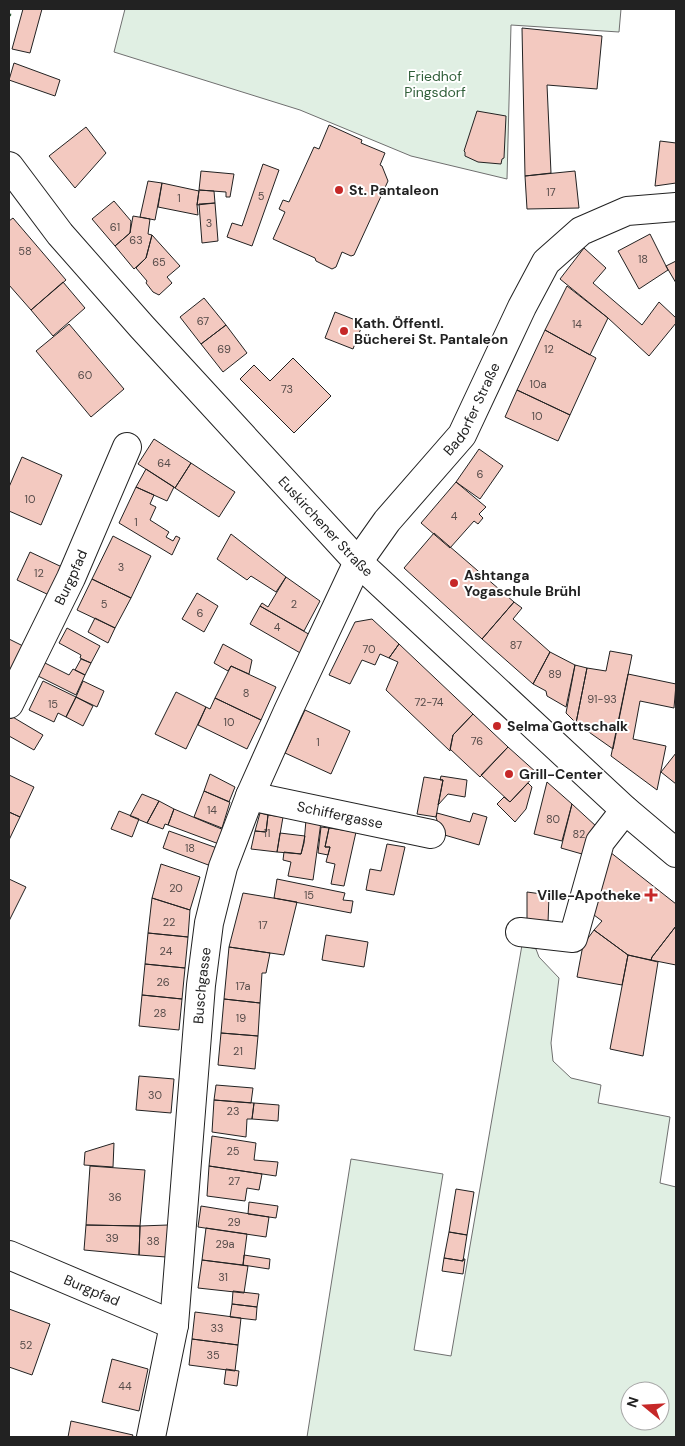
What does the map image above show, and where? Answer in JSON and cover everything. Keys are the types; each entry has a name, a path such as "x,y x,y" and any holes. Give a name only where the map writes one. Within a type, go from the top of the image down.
{"street":[{"name":"Euskirchener Straße","path":"9,166 60,234 181,370 358,562 625,810 676,853"},
{"name":"Badorfer Straße","path":"358,562 387,521 462,435 522,307 546,262 581,231 627,211 676,207"},
{"name":"Burgpfad","path":"9,704 71,578 127,447"},
{"name":"Buschgasse","path":"151,1437 174,1325 200,995 209,924 223,867 250,796 358,562"},
{"name":"Schiffergasse","path":"250,796 431,834"},
{"path":"520,932 573,938 600,842 625,810"},
{"name":"Burgpfad","path":"9,1255 174,1325"}],"green space":[{"name":"Friedhof Pingsdorf","path":"125,9 621,9 619,32 511,25 507,179 411,156 300,110 114,52"},
{"path":"522,945 536,949 539,957 559,978 551,1043 553,1061 571,1078 601,1085 598,1103 670,1117 660,1183 676,1187 676,1437 307,1437 351,1159 443,1174 414,1350 451,1356"}],"building":[{"path":"23,9 42,9 30,53 12,49"},
{"path":"522,28 602,36 597,89 547,85 551,173 525,176"},
{"path":"14,63 60,80 55,96 9,80"},
{"path":"477,111 506,116 504,158 501,164 478,162 465,156 464,151"},
{"name":"St. Pantaleon","path":"329,125 362,140 361,143 385,153 380,165 388,181 354,255 351,256 342,252 336,267 332,269 316,261 315,258 273,239 285,212 279,209 283,200 289,202 314,147 319,149"},
{"path":"86,127 106,153 75,188 49,156"},
{"path":"660,141 676,143 676,183 655,186"},
{"path":"263,164 279,170 252,246 227,237 232,223 242,226"},
{"path":"201,171 234,174 230,197 226,197 226,192 199,190"},
{"path":"575,171 579,208 527,209 525,176"},
{"path":"148,181 162,183 155,220 140,217"},
{"path":"162,183 199,191 198,215 158,207"},
{"path":"199,190 214,191 215,203 197,205"},
{"path":"114,201 131,221 130,233 115,246 92,219"},
{"path":"215,203 218,241 202,243 199,204"},
{"path":"133,216 150,219 148,234 152,235 146,258 134,269 115,246 130,233"},
{"path":"13,218 66,280 31,310 9,285 9,221"},
{"path":"650,234 668,270 639,289 618,251"},
{"path":"152,235 180,266 167,277 172,283 159,295 153,292 136,268 146,258"},
{"path":"584,248 606,268 593,283 642,325 659,302 676,318 676,323 649,356 608,318 560,279"},
{"path":"676,261 676,283 666,266"},
{"path":"63,282 85,308 53,336 31,310"},
{"path":"567,286 608,318 590,355 545,330"},
{"path":"204,298 226,325 201,344 180,317"},
{"name":"Kath. Öffentl. Bücherei St. Pantaleon","path":"335,312 363,323 353,349 325,338"},
{"path":"69,324 124,389 91,417 36,351"},
{"path":"226,325 247,353 223,372 201,344"},
{"path":"545,330 596,358 570,415 517,390"},
{"path":"293,358 331,396 294,433 240,379 254,365 270,381"},
{"path":"517,390 570,415 558,441 505,417"},
{"path":"154,439 191,463 175,488 138,464"},
{"path":"479,449 503,466 480,499 456,482"},
{"path":"22,457 62,475 41,525 9,511 9,487"},
{"path":"191,463 235,492 219,517 175,488"},
{"path":"146,469 174,487 167,501 136,487"},
{"path":"456,482 486,507 479,514 483,518 478,524 474,521 450,548 421,523"},
{"path":"136,487 154,495 150,504 156,507 150,520 169,532 166,537 173,541 176,536 180,538 172,555 119,523"},
{"path":"434,533 514,602 482,639 404,568"},
{"path":"231,534 286,577 276,592 251,576 247,580 217,559"},
{"path":"113,536 151,556 131,598 92,579"},
{"path":"30,552 62,567 49,595 17,580"},
{"path":"286,577 320,601 304,631 260,606 262,603 268,607"},
{"path":"92,579 131,598 115,628 77,610"},
{"path":"197,593 218,606 204,632 182,619"},
{"path":"514,602 522,608 513,619 550,652 533,684 482,639"},
{"path":"260,606 312,636 302,654 250,624"},
{"path":"95,618 115,628 108,643 88,632"},
{"path":"372,619 399,644 389,658 380,654 375,665 362,660 350,684 329,675 355,622"},
{"path":"67,628 100,646 91,663 80,658 81,655 59,643"},
{"path":"9,639 23,646 9,675"},
{"path":"223,644 252,660 249,674 231,666 228,671 214,663"},
{"path":"399,644 473,714 453,735 450,751 386,690 398,662 389,658"},
{"path":"610,651 632,655 613,749 576,723 587,668 606,671"},
{"path":"550,652 575,665 566,707 547,696 546,691 533,684"},
{"path":"81,659 91,663 85,675 75,670"},
{"path":"41,661 69,675 73,669 85,675 76,695 34,674"},
{"path":"575,665 587,668 576,723 566,713"},
{"path":"231,666 276,687 261,720 215,698"},
{"path":"628,674 676,684 674,708 640,701 633,739 666,746 657,790 611,756"},
{"path":"43,681 76,697 66,717 58,713 54,722 29,710"},
{"path":"83,681 104,691 97,707 76,697"},
{"path":"176,692 206,707 186,749 155,734"},
{"path":"76,697 93,706 83,726 66,717"},
{"path":"215,698 261,720 247,749 198,725 206,707 210,709"},
{"path":"305,710 350,731 331,774 285,753"},
{"path":"473,714 508,747 480,777 450,749 453,735"},
{"path":"11,716 43,735 34,750 9,736 9,720"},
{"name":"Grill-Center","path":"508,747 537,773 510,802 481,775"},
{"path":"676,753 676,784 661,772"},
{"path":"210,774 235,787 229,802 204,791"},
{"path":"9,775 34,787 20,817 9,812"},
{"path":"441,776 467,780 465,797 448,794 438,805 443,780 440,780"},
{"path":"424,777 443,780 436,817 417,814"},
{"path":"547,782 572,804 562,841 534,834"},
{"path":"528,783 532,787 526,809 515,822 497,804 504,797 510,802"},
{"path":"204,791 230,802 222,828 194,817"},
{"path":"142,794 159,801 147,823 130,816"},
{"path":"159,801 174,809 168,825 165,824 163,829 147,823"},
{"path":"572,804 597,827 589,856 561,848"},
{"path":"174,809 224,830 219,844 168,825"},
{"path":"119,811 139,819 132,837 111,829"},
{"path":"9,812 20,817 9,840"},
{"path":"260,813 268,815 266,832 255,831"},
{"path":"437,813 470,822 473,813 487,817 479,845 441,834 436,817"},
{"path":"268,815 283,817 277,852 251,849 255,831 266,832"},
{"path":"306,820 321,822 313,880 288,876 291,862 283,860 284,852 301,854"},
{"path":"321,827 329,828 325,847 330,847 328,855 318,853"},
{"path":"329,828 356,832 344,886 331,884 335,864 326,862 330,847 325,847"},
{"path":"169,831 217,848 211,866 163,848"},
{"path":"280,833 305,836 301,854 277,852"},
{"path":"387,844 405,847 394,895 366,890 370,869 381,871"},
{"path":"610,852 676,904 676,926 651,960 628,955 594,930 602,921 590,912 598,902"},
{"path":"161,864 200,877 190,910 152,898"},
{"path":"9,879 26,887 9,921"},
{"path":"277,879 345,893 343,900 353,901 351,913 274,898"},
{"path":"527,892 549,895 548,923 527,919"},
{"path":"243,893 297,902 284,955 229,947"},
{"path":"152,898 190,910 188,937 148,933"},
{"path":"676,926 676,965 651,960 652,957"},
{"path":"594,930 628,955 622,985 577,977 583,945"},
{"path":"148,933 188,937 185,968 145,964"},
{"path":"326,935 368,942 364,967 322,960"},
{"path":"229,947 270,953 266,973 262,973 260,1003 224,999"},
{"path":"628,955 658,962 643,1056 610,1049"},
{"path":"145,964 185,968 182,999 142,995"},
{"path":"142,995 182,999 179,1030 139,1026"},
{"path":"224,999 260,1003 258,1036 221,1033"},
{"path":"221,1033 258,1036 255,1069 218,1065"},
{"path":"139,1076 174,1079 171,1113 136,1110"},
{"path":"216,1085 253,1088 251,1103 214,1100"},
{"path":"214,1100 254,1103 252,1119 247,1119 246,1137 212,1132"},
{"path":"254,1103 279,1105 278,1121 252,1119"},
{"path":"212,1136 256,1143 254,1160 278,1162 276,1176 209,1166"},
{"path":"114,1143 113,1167 84,1165 85,1152"},
{"path":"90,1166 145,1170 140,1226 86,1225"},
{"path":"209,1166 262,1174 259,1190 247,1188 245,1201 207,1196"},
{"path":"456,1189 474,1192 467,1235 449,1232"},
{"path":"249,1202 278,1206 276,1218 248,1214"},
{"path":"201,1206 269,1217 266,1237 198,1227"},
{"path":"86,1225 140,1226 139,1255 84,1250"},
{"path":"168,1225 166,1257 139,1255 140,1226"},
{"path":"206,1228 247,1234 243,1265 202,1260"},
{"path":"449,1232 467,1235 463,1261 444,1258"},
{"path":"244,1255 270,1259 269,1269 243,1265"},
{"path":"444,1258 463,1261 465,1259 463,1274 442,1271"},
{"path":"202,1260 248,1266 244,1293 198,1288"},
{"path":"233,1291 259,1294 257,1307 232,1304"},
{"path":"232,1304 257,1307 256,1320 230,1317"},
{"path":"9,1309 50,1324 32,1375 9,1367"},
{"path":"195,1312 241,1318 238,1345 192,1339"},
{"path":"192,1339 238,1345 235,1371 189,1365"},
{"path":"112,1359 148,1369 139,1411 102,1402"},
{"path":"226,1369 239,1371 237,1386 224,1384"},
{"path":"71,1421 133,1435 132,1437 68,1437"}],"hedge":[{"path":"9,16 10,9"}],"place":[{"name":"St. Pantaleon","path":"339,190"},
{"name":"Kath. Öffentl. Bücherei St. Pantaleon","path":"344,331"},
{"name":"Ashtanga Yogaschule Brühl","path":"454,583"},
{"name":"Selma Gottschalk","path":"497,726"},
{"name":"Grill-Center","path":"509,774"},
{"name":"Ville-Apotheke","path":"651,895"}]}
